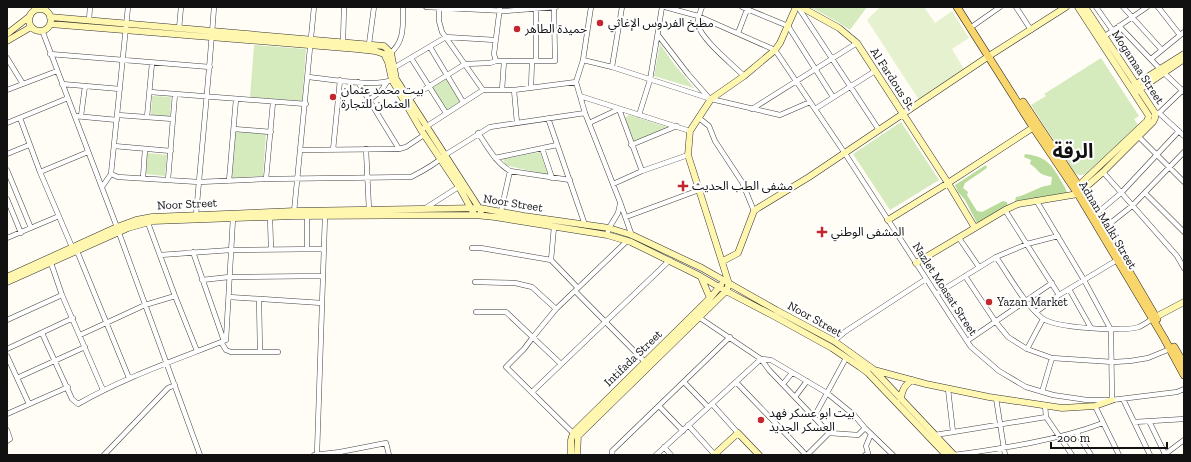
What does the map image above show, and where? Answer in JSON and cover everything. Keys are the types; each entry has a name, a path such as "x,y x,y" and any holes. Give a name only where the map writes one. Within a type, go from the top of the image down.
{"main road":[{"path":"726,280 723,261 688,155 690,131 711,99 744,76 775,50 798,7"},
{"name":"Al Fardous St.","path":"798,7 839,28 857,43 948,183 975,228"},
{"name":"Adnan Malki Street","path":"957,7 972,27 1078,190 1154,318 1184,375"},
{"name":"Adnan Malki Street","path":"962,7 972,27"},
{"path":"723,261 738,253 754,211 777,195 809,177 990,55 1066,7"},
{"name":"Mogamaa Street","path":"1078,7 1102,38 1135,88 1149,116 1146,121 1078,190"},
{"name":"Mogamaa Street","path":"1085,7 1102,38"},
{"path":"7,34 33,11 38,9 47,12 126,26 311,43 375,51 389,55"},
{"path":"31,27 30,23 33,11"},
{"path":"47,12 50,24"},
{"path":"31,27 42,30 50,24 179,28 212,34"},
{"path":"7,41 31,27"},
{"path":"311,43 343,42 384,46 394,60 392,80 461,186 480,208 483,216"},
{"path":"1162,71 1184,54"},
{"path":"1135,88 1184,59"},
{"path":"392,80 409,99 424,130"},
{"name":"Mogamaa Street","path":"1036,200 1069,195 1078,190 1103,172 1153,122 1157,113 1135,88"},
{"path":"888,220 948,183 1035,125"},
{"path":"461,186 475,215"},
{"name":"Adnan Malki Street","path":"1078,190 1096,214 1117,260 1184,364"},
{"path":"916,263 1006,210 1018,204 1036,200"},
{"name":"Noor Street","path":"7,277 118,230 136,220 152,217 480,208 586,225 608,231 670,260 832,348 846,358 862,364"},
{"name":"Noor Street","path":"118,230 153,221 270,217 294,213 307,216 475,215 554,227 608,231 632,235 726,280 834,341 871,371 901,399 954,455"},
{"name":"Noor Street","path":"7,282 51,263 74,249"},
{"path":"700,276 710,298"},
{"name":"Intifada Street","path":"573,433 720,288 726,280"},
{"name":"Intifada Street","path":"577,455 578,436 726,291 726,280"},
{"path":"1154,318 1184,302"},
{"path":"871,371 948,389 1062,408 1095,406 1112,400"},
{"name":"Noor Street","path":"871,371 946,455"},
{"path":"901,399 901,391 912,380"},
{"path":"571,455 571,440 573,433"},
{"path":"715,455 738,433 759,455"}],"street":[{"path":"89,20 90,7"},
{"path":"102,187 111,174 128,7"},
{"path":"179,28 181,7"},
{"path":"196,215 206,96 210,68 214,7"},
{"path":"294,213 306,104 314,7"},
{"path":"343,42 344,7"},
{"path":"369,44 374,7"},
{"path":"389,55 396,49 402,36 403,7"},
{"path":"409,99 465,64 490,63 496,61 555,61 555,7 500,9 426,7"},
{"path":"439,7 439,21 442,32 483,90"},
{"path":"573,433 506,367 524,349 556,309 629,241 632,235 585,113 576,82 583,60 591,7"},
{"path":"612,67 622,7"},
{"path":"639,115 650,80 663,7 698,16 775,50"},
{"path":"702,7 698,16 698,25 704,36 744,76"},
{"path":"742,7 748,8 788,26 833,97"},
{"path":"798,7 879,130"},
{"path":"972,27 1000,7"},
{"path":"1016,7 1031,30"},
{"path":"1096,7 1113,31"},
{"path":"1123,7 1161,49"},
{"path":"1102,38 1147,7"},
{"path":"1151,59 1161,49 1182,33 1158,7"},
{"path":"531,88 534,61 534,8"},
{"path":"738,34 748,8"},
{"path":"496,61 494,54 495,40 500,9"},
{"path":"1119,26 1183,91 1157,113 1184,136"},
{"path":"42,30 146,305 200,455"},
{"path":"658,35 688,74 711,99"},
{"path":"392,69 446,37 495,40"},
{"path":"752,109 857,43"},
{"path":"430,47 463,102"},
{"name":"Nazlet Moasat Street","path":"775,50 844,152 971,347 999,371 1026,387 1053,395 1087,400 1112,400 1177,392 1184,389"},
{"path":"50,54 210,68"},
{"path":"7,58 23,84"},
{"path":"411,58 428,87 446,113"},
{"path":"583,60 612,67 711,99 780,115 810,102"},
{"path":"502,90 504,61"},
{"path":"147,117 152,62"},
{"path":"7,90 57,71"},
{"path":"815,109 875,71"},
{"path":"308,77 358,82 392,80"},
{"path":"333,150 340,80"},
{"path":"369,100 392,80"},
{"path":"358,82 399,149"},
{"path":"300,150 399,149 406,147 424,130 446,113 483,90 514,90 576,82"},
{"path":"62,84 120,89"},
{"path":"81,116 84,86"},
{"path":"514,90 518,123"},
{"path":"150,92 306,104"},
{"path":"168,180 176,94"},
{"path":"580,96 690,131"},
{"path":"7,123 68,98"},
{"path":"229,181 236,99"},
{"path":"266,179 273,102"},
{"path":"589,123 619,109"},
{"path":"619,109 642,172"},
{"path":"111,174 118,177 199,182 266,179 411,177 478,133 490,127 585,113"},
{"path":"75,116 117,118 147,117 173,119"},
{"path":"20,118 40,172 129,378"},
{"path":"548,118 586,225"},
{"path":"699,118 709,126 715,141 742,182 754,211"},
{"path":"631,145 677,126"},
{"path":"234,129 271,132"},
{"path":"1096,214 1121,193 1179,131"},
{"path":"478,133 495,158 502,166 510,171 570,180"},
{"path":"1139,137 1184,182"},
{"path":"7,154 29,145"},
{"path":"495,158 557,145"},
{"path":"114,146 171,150"},
{"path":"143,178 145,148"},
{"path":"542,148 552,178"},
{"path":"366,149 368,210"},
{"path":"40,172 88,152"},
{"path":"1102,230 1132,206 1184,152"},
{"path":"613,184 688,155"},
{"path":"7,170 31,228"},
{"path":"501,211 510,171"},
{"path":"1103,172 1177,256 1184,268"},
{"path":"423,209 461,186"},
{"path":"626,217 700,190"},
{"path":"1145,193 1184,232"},
{"path":"7,199 21,233"},
{"path":"1036,200 1084,280 1111,330 1113,362 1112,400"},
{"path":"608,231 618,214 620,202"},
{"path":"1006,210 1059,294"},
{"path":"7,238 59,216"},
{"path":"307,216 307,249"},
{"path":"325,216 315,455 340,452 386,443 389,455"},
{"path":"270,217 270,250"},
{"path":"42,333 68,387 72,399 78,404 129,378 226,340 233,218"},
{"path":"148,223 197,351"},
{"path":"550,260 554,227"},
{"path":"936,294 996,257 1027,244 1058,236"},
{"path":"959,238 979,267"},
{"path":"472,248 481,248 550,260 576,290 645,362"},
{"path":"160,255 231,250 324,249"},
{"path":"193,252 222,342 226,350 231,352 278,352"},
{"path":"996,257 1026,300 1043,319 1059,324 1111,330 1138,327 1154,318"},
{"path":"532,392 670,260"},
{"path":"1036,312 1059,294 1117,260"},
{"path":"51,263 62,295 103,390"},
{"path":"202,280 230,277 323,276"},
{"path":"965,276 995,321 1008,337 1027,349 1052,358 1130,362 1148,358 1170,348"},
{"path":"834,341 846,331 926,279"},
{"path":"475,282 515,283 532,287 556,309"},
{"path":"967,341 1052,283"},
{"path":"1069,289 1091,328"},
{"path":"7,320 62,295"},
{"path":"80,335 146,305 175,296"},
{"path":"229,297 322,303"},
{"path":"259,299 260,352"},
{"path":"476,312 506,312 561,364"},
{"path":"7,349 73,318"},
{"path":"700,318 761,359 769,370 829,433 858,435 865,428"},
{"path":"1027,349 1043,319"},
{"path":"612,455 612,451 730,337"},
{"path":"17,378 85,347"},
{"path":"7,356 29,404"},
{"path":"814,417 846,358"},
{"path":"1042,392 1052,358"},
{"path":"656,455 761,359 771,360 827,393 854,415 893,455"},
{"path":"783,384 792,373"},
{"path":"795,397 807,381"},
{"path":"684,382 738,433"},
{"path":"736,382 807,455 829,433"},
{"path":"104,455 168,388 174,385"},
{"path":"7,414 68,387"},
{"path":"948,389 953,432"},
{"path":"996,398 1005,455"},
{"path":"1124,398 1150,455"},
{"path":"1045,405 1046,417 1072,455"},
{"path":"659,406 682,431"},
{"path":"1095,406 1119,455"},
{"path":"935,435 1046,417"},
{"path":"1134,422 1184,419"},
{"path":"1149,421 1165,454 1184,440"},
{"path":"954,455 1004,448 1060,437 1077,433 1103,423"},
{"path":"688,425 715,455"},
{"path":"7,430 10,439 7,441"},
{"path":"1077,433 1091,455"},
{"path":"865,455 868,453 866,446 871,434"},
{"path":"664,448 671,455"}],"green space":[{"path":"810,7 867,7 850,30"},
{"path":"880,7 924,7 935,23 952,11 969,38 952,49 964,69 919,100 867,20"},
{"path":"660,44 674,64 694,88 654,76"},
{"path":"254,45 306,49 302,101 250,97"},
{"path":"1101,58 1139,116 1134,119 1138,125 1087,173 1080,175 1075,173 1031,105 1046,96 1044,94"},
{"path":"446,78 460,102 446,111 432,87"},
{"path":"152,96 171,97 170,116 151,115"},
{"path":"629,115 670,128 633,143 625,118"},
{"path":"901,122 939,180 890,210 853,154"},
{"path":"236,132 266,134 263,176 232,178"},
{"path":"540,152 548,175 505,165 503,159"},
{"path":"147,153 167,155 165,176 146,174"},
{"path":"1025,154 1037,156 1046,161 1057,173 1067,193 1015,201 1016,197 1051,185 1052,177 1043,175 1039,172 1030,164 1031,160 1024,157"},
{"path":"986,165 987,168 965,183 963,188 968,192 967,195 977,211 982,212 1003,201 1007,202 1008,207 977,223 955,185"}],"place":[{"name":"مطبخ الفردوس الإغاثي","path":"600,23"},
{"name":"حميدة الطاهر","path":"517,29"},
{"name":"بيت محمد عثمان العثمان للتجارة","path":"333,97"},
{"name":"مشفى الطب الحديث","path":"683,186"},
{"name":"المشفى الوطني","path":"822,232"},
{"name":"Yazan Market","path":"989,302"},
{"name":"بيت ابو عسكر فهد العسكر الجديد","path":"761,420"}],"district":[{"name":"الرقة","path":"1073,151"}]}
